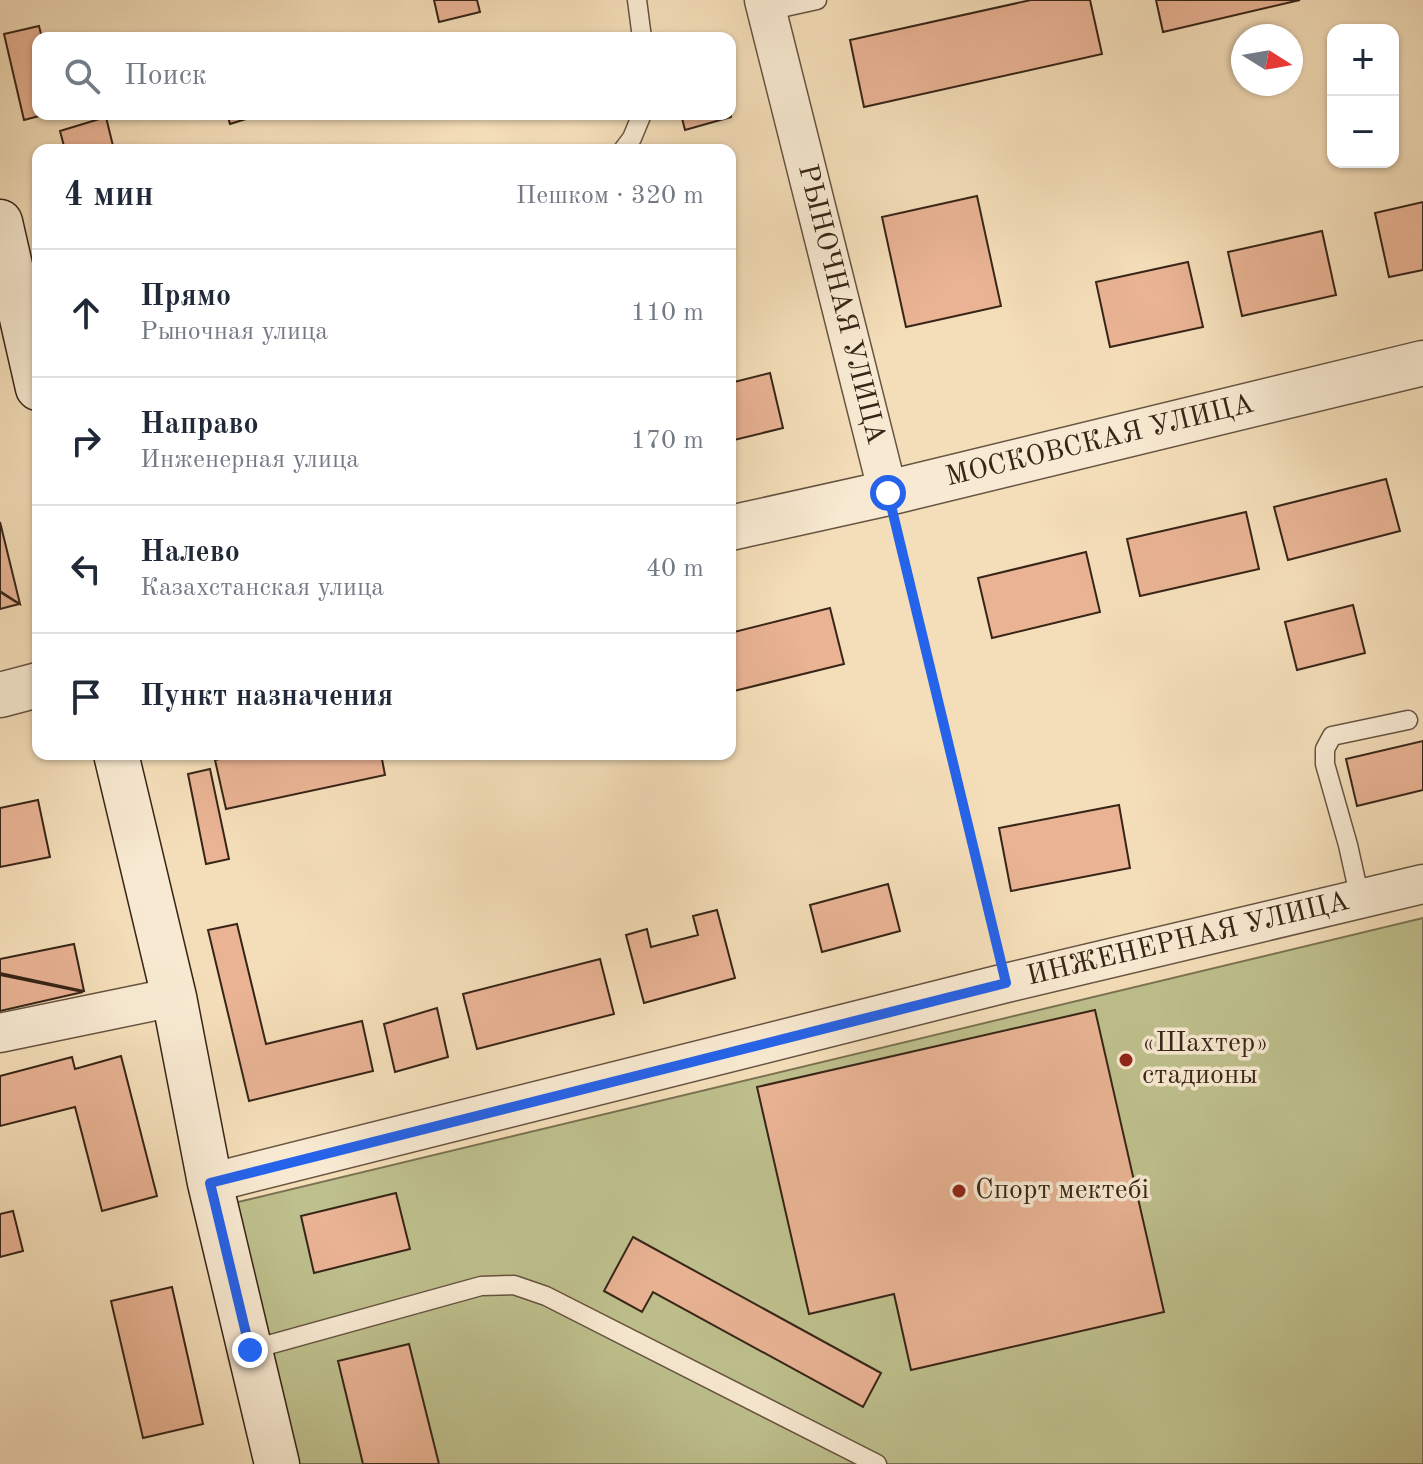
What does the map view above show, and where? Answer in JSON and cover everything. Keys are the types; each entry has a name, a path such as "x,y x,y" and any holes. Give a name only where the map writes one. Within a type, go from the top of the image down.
{"main road":[{"path":"0,222 32,335"},
{"name":"МОСКОВСКАЯ УЛИЦА","path":"736,527 888,493 1423,363"},
{"path":"0,695 32,687"},
{"path":"117,760 174,997 210,1183 277,1464"}],"street":[{"name":"РЫНОЧНАЯ УЛИЦА","path":"765,6 888,493"},
{"name":"ИНЖЕНЕРНАЯ УЛИЦА","path":"210,1183 1006,983 1423,884"},
{"path":"0,1033 174,997"}],"lane":[{"path":"637,0 641,32"},
{"path":"765,6 817,0"},
{"path":"628,144 640,120"},
{"path":"1360,899 1325,764 1325,749 1332,736 1408,720"},
{"path":"250,1350 481,1286 514,1285 546,1296 877,1464"}],"path":[{"path":"888,493 1006,983"}],"green space":[{"name":"«Шахтер» стадионы","path":"1423,918 1423,1464 297,1464 234,1203"}],"building":[{"path":"434,0 477,0 480,12 439,22"},
{"path":"1031,0 1090,0 1102,54 864,107 850,40"},
{"path":"1156,0 1300,0 1163,32"},
{"path":"39,26 40,32 32,32 32,118 24,120 4,34"},
{"path":"96,120 107,120 113,144 63,144 60,131"},
{"path":"682,120 720,120 685,130"},
{"path":"977,196 1001,306 906,327 882,217"},
{"path":"1423,202 1423,270 1389,277 1375,213"},
{"path":"1322,231 1336,295 1242,316 1228,252"},
{"path":"1188,262 1203,327 1110,347 1096,282"},
{"path":"770,373 783,428 736,440 736,382"},
{"path":"1386,479 1400,531 1288,560 1274,507"},
{"path":"1246,512 1259,569 1140,596 1127,539"},
{"path":"0,522 20,604 0,591"},
{"path":"1086,552 1100,612 992,638 978,578"},
{"path":"0,592 19,604 0,609"},
{"path":"1353,605 1365,653 1297,670 1285,622"},
{"path":"830,608 844,664 736,691 736,632"},
{"path":"1423,741 1423,790 1357,806 1346,759"},
{"path":"215,760 382,760 385,775 226,809"},
{"path":"210,769 229,859 206,864 188,774"},
{"path":"38,800 50,857 0,867 0,808"},
{"path":"1119,805 1130,868 1011,891 999,828"},
{"path":"888,884 900,931 822,952 810,905"},
{"path":"717,910 735,978 644,1003 626,935 647,929 651,947 698,935 693,916"},
{"path":"237,924 266,1044 362,1021 373,1071 249,1101 208,930"},
{"path":"74,944 84,991 0,973 0,959"},
{"path":"600,959 614,1014 477,1049 463,994"},
{"path":"0,975 83,992 0,1011"},
{"path":"437,1008 448,1057 395,1072 384,1024"},
{"name":"Спорт мектебі","path":"1095,1010 1164,1312 911,1370 894,1294 809,1314 757,1087"},
{"path":"121,1056 157,1196 102,1211 75,1107 0,1126 0,1076 72,1057 75,1069"},
{"path":"396,1193 410,1249 314,1273 301,1216"},
{"path":"13,1211 23,1251 0,1257 0,1214"},
{"path":"633,1237 881,1373 863,1407 653,1292 642,1312 604,1291"},
{"path":"172,1287 203,1424 143,1438 111,1301"},
{"path":"409,1344 439,1464 363,1464 338,1361"}],"place":[{"name":"«Шахтер» стадионы","path":"1126,1060"},
{"name":"Спорт мектебі","path":"959,1191"}],"route":[{"path":"250,1350 210,1183 1006,983 888,493"}]}
